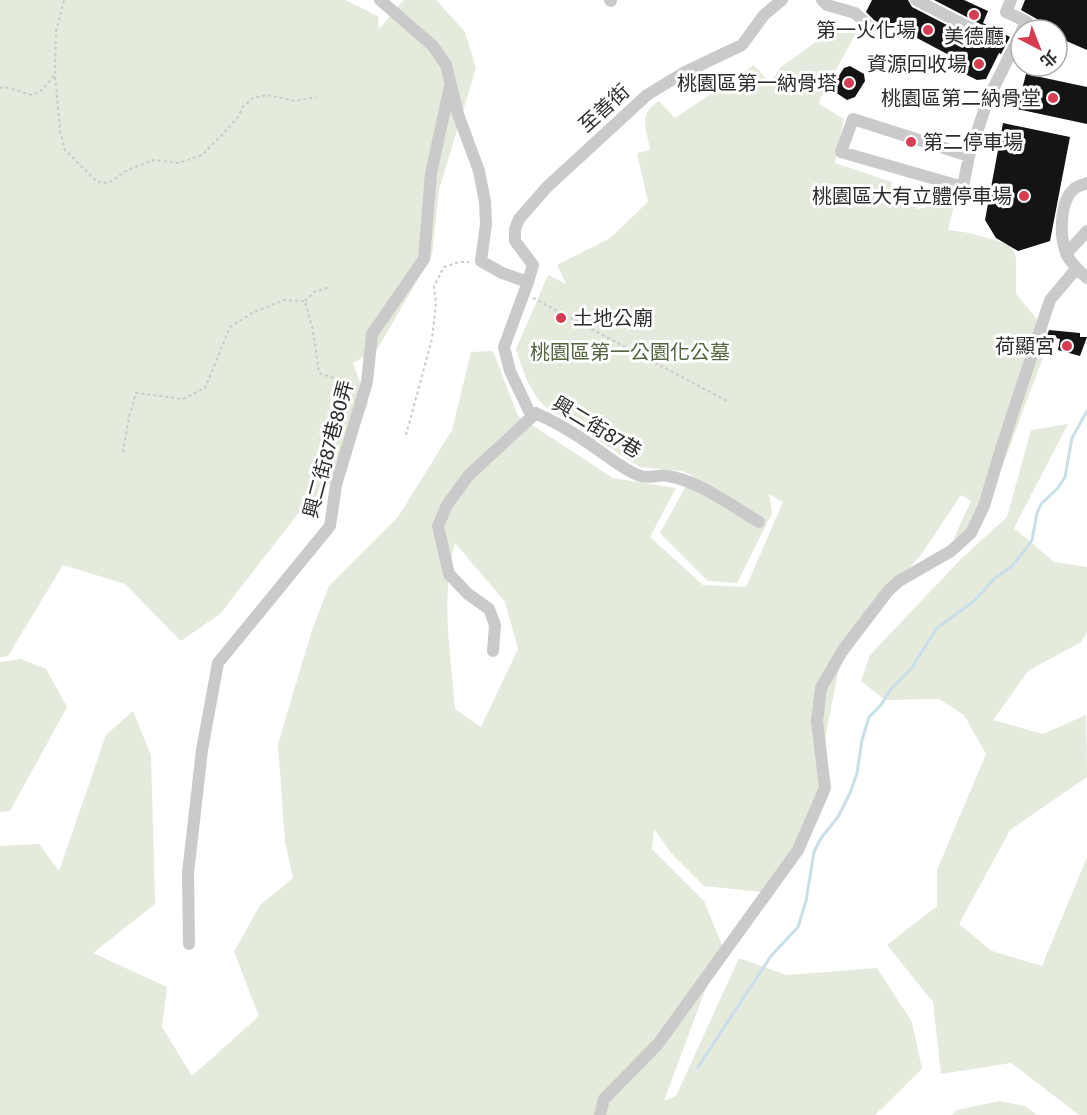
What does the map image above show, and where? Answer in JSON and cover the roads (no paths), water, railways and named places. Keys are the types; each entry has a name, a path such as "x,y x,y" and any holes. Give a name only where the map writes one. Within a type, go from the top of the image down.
{"street":[{"path":"380,0 433,46 446,65 450,86 478,171 485,202 486,224 481,261 526,288"},
{"name":"至善街","path":"526,288 533,265 515,241 515,229 519,219 547,187 647,95 683,73 742,45 764,15 782,0"},
{"path":"822,0 827,5 855,13 867,23"},
{"path":"916,0 982,33"},
{"path":"1011,0 1006,12 1019,18"},
{"path":"969,156 852,119 841,152 963,187 969,156 993,88 1009,57"},
{"name":"興二街87巷80弄","path":"189,944 188,873 202,750 218,663 330,526 336,485 367,382 372,333 424,259 431,173 450,86"},
{"path":"1087,183 1075,188 1068,197 1062,218 1066,254 1076,269 1087,278"},
{"path":"1066,254 1087,231"},
{"path":"600,1115 604,1099 658,1044 798,850 825,788 817,721 821,687 843,650 888,591 899,581 951,551 971,533 984,506 1050,300 1076,269"},
{"name":"興二街87巷","path":"526,288 504,347 510,371 529,411 571,431 641,477 667,476 690,483 759,522"},
{"path":"493,651 495,625 489,609 468,594 449,574 438,526 447,506 469,475 536,413"}],"waterway":[{"path":"698,1067 771,956 798,927 806,901 814,852 821,838 838,817 850,793 857,773 862,740 869,717 881,705 890,690 911,669 937,628 973,602 995,578 1012,566 1026,549 1032,540 1041,504 1058,488 1065,477 1072,438 1087,411"}],"place":[{"name":"美德廳","path":"974,15"},
{"name":"第一火化場","path":"928,30"},
{"name":"資源回收場","path":"979,64"},
{"name":"桃園區第一納骨塔","path":"849,83"},
{"name":"桃園區第二納骨堂","path":"1053,98"},
{"name":"第二停車場","path":"911,142"},
{"name":"桃園區大有立體停車場","path":"1024,196"},
{"name":"土地公廟","path":"561,318"},
{"name":"荷顯宮","path":"1067,346"}],"park label":[{"name":"桃園區第一公園化公墓","path":"630,352"}]}
